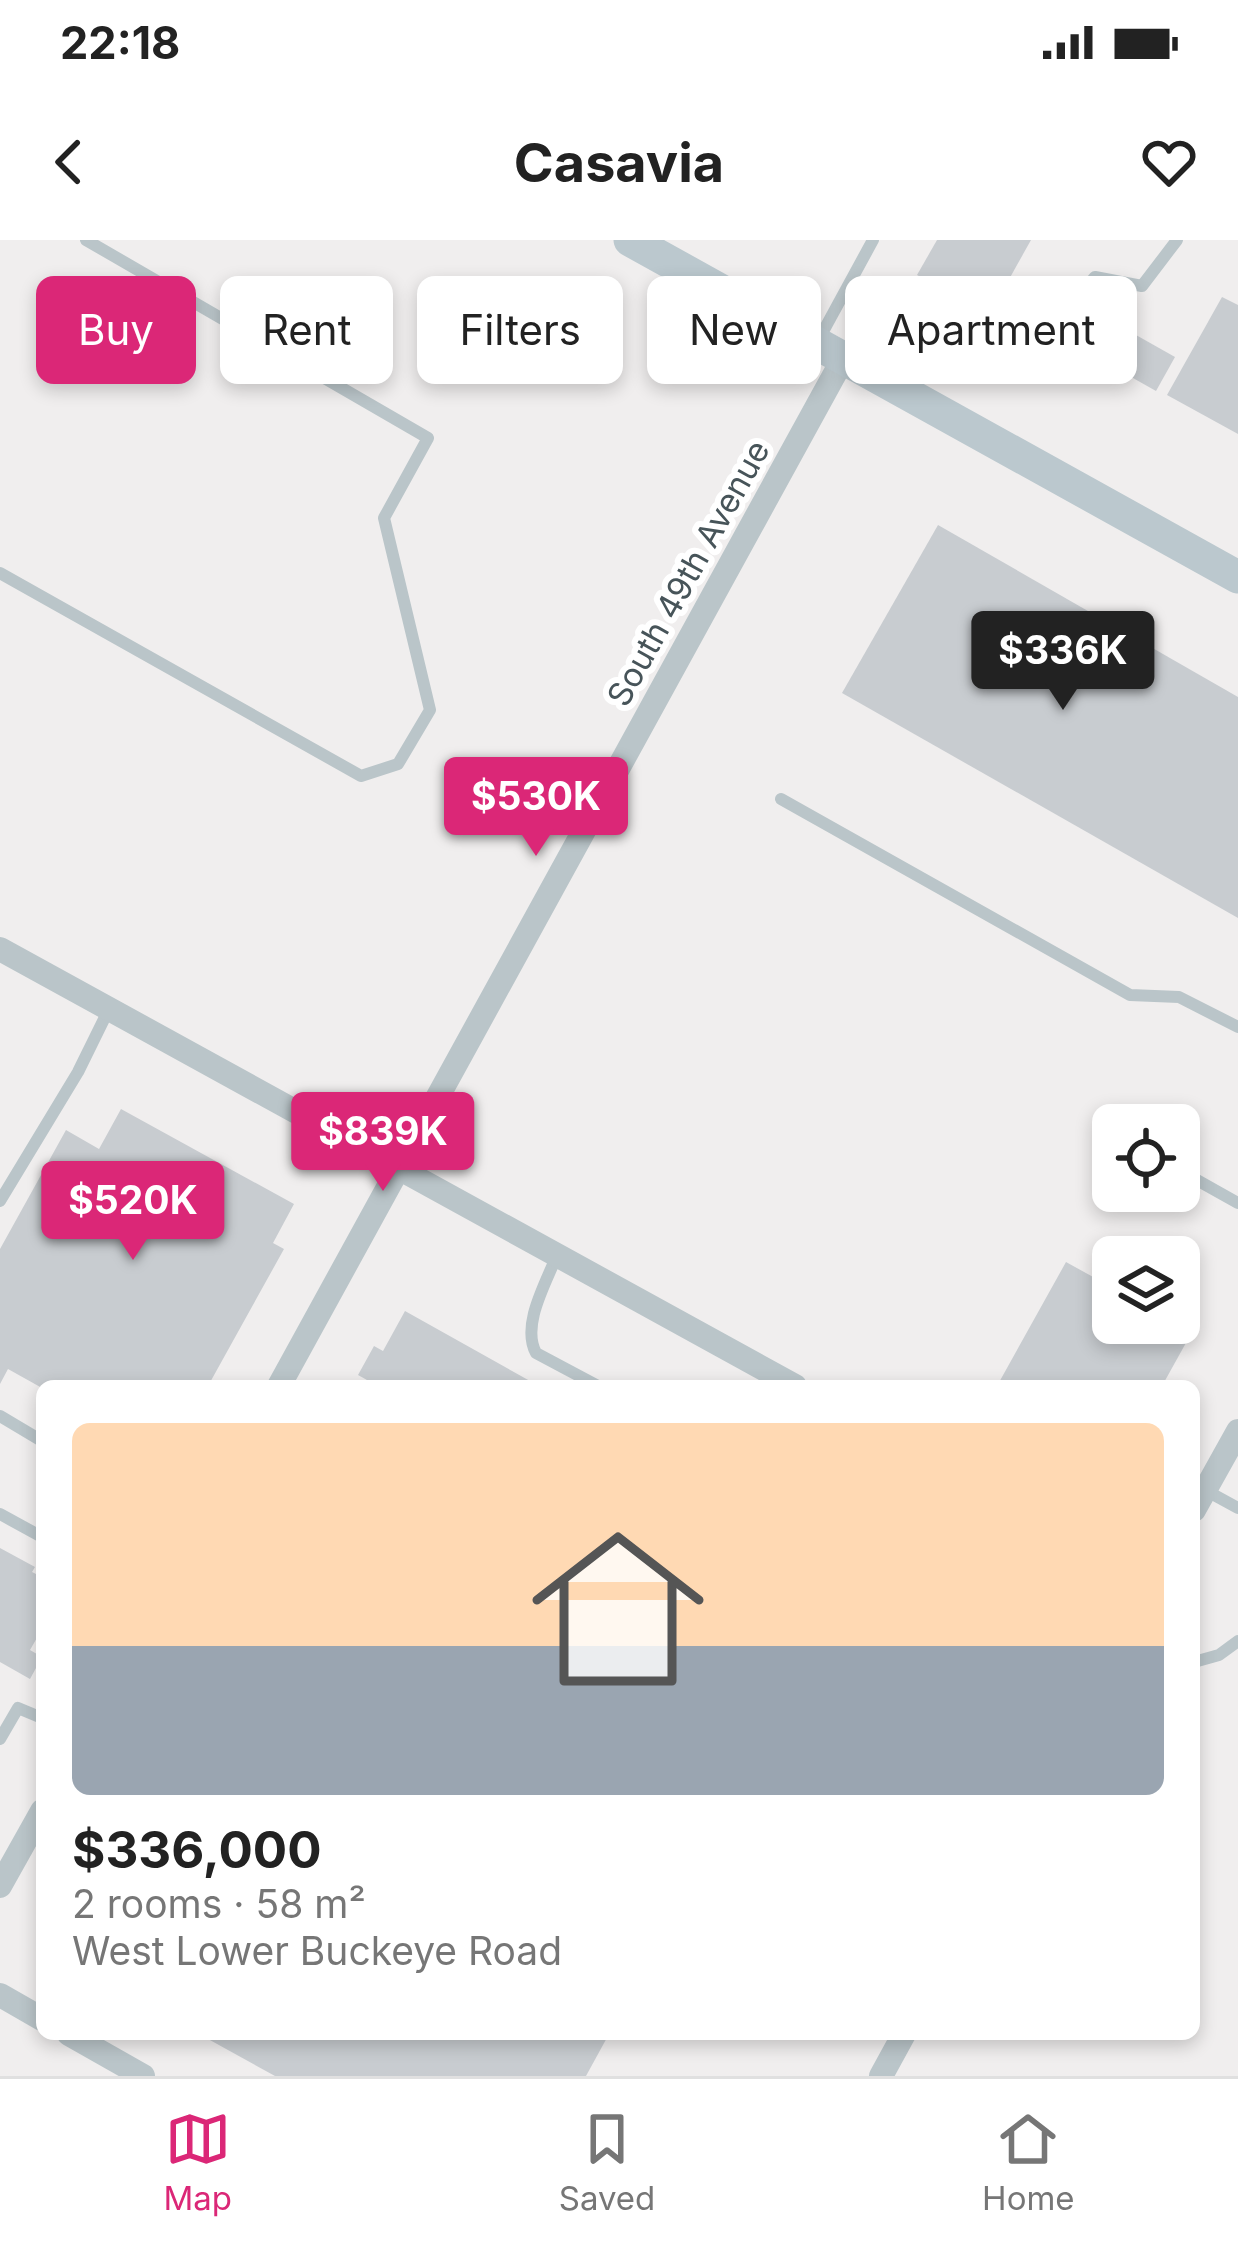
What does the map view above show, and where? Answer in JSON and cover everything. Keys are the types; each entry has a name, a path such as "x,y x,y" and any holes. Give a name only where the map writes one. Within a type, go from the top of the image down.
{"main road":[{"path":"636,242 1238,578"}],"street":[{"name":"South 49th Avenue","path":"282,1380 400,1169 830,351"},
{"path":"0,949 785,1380"},
{"path":"1200,1500 1238,1431"},
{"path":"1,1880 36,1821"},
{"path":"0,1995 36,2015"},
{"path":"78,2040 128,2072"},
{"path":"881,2076 901,2040"}],"lane":[{"path":"0,573 361,776 398,764 430,710 384,518 428,438 86,240"},
{"path":"830,351 873,240"},
{"path":"1137,285 1142,286 1177,240"},
{"path":"781,800 1130,995 1179,997 1238,1027"},
{"path":"0,1201 78,1072 109,1008"},
{"path":"1200,1182 1238,1203"},
{"path":"556,1255 529,1332 531,1346 587,1380"},
{"path":"0,1416 36,1437"},
{"path":"1200,1500 1238,1508"},
{"path":"0,1514 36,1535"},
{"path":"1200,1660 1219,1655 1238,1641"},
{"path":"0,1739 18,1708 36,1716"}],"building":[{"path":"937,240 1031,240 1011,276 917,275"},
{"path":"1222,297 1238,305 1238,434 1167,395"},
{"path":"1137,336 1175,357 1156,391 1137,380"},
{"path":"938,525 1238,697 1238,918 842,693"},
{"path":"121,1109 294,1204 273,1243 284,1249 211,1380 36,1380 36,1385 8,1369 0,1384 0,1249 66,1130 99,1149"},
{"path":"1066,1262 1092,1276 1092,1344 1185,1344 1165,1380 1000,1380"},
{"path":"405,1311 528,1380 367,1380 358,1375 374,1346 383,1351"},
{"path":"0,1548 35,1567 36,1640 30,1650 36,1654 36,1668 30,1679 0,1662"},
{"path":"210,2040 606,2040 586,2076 275,2076"}]}
